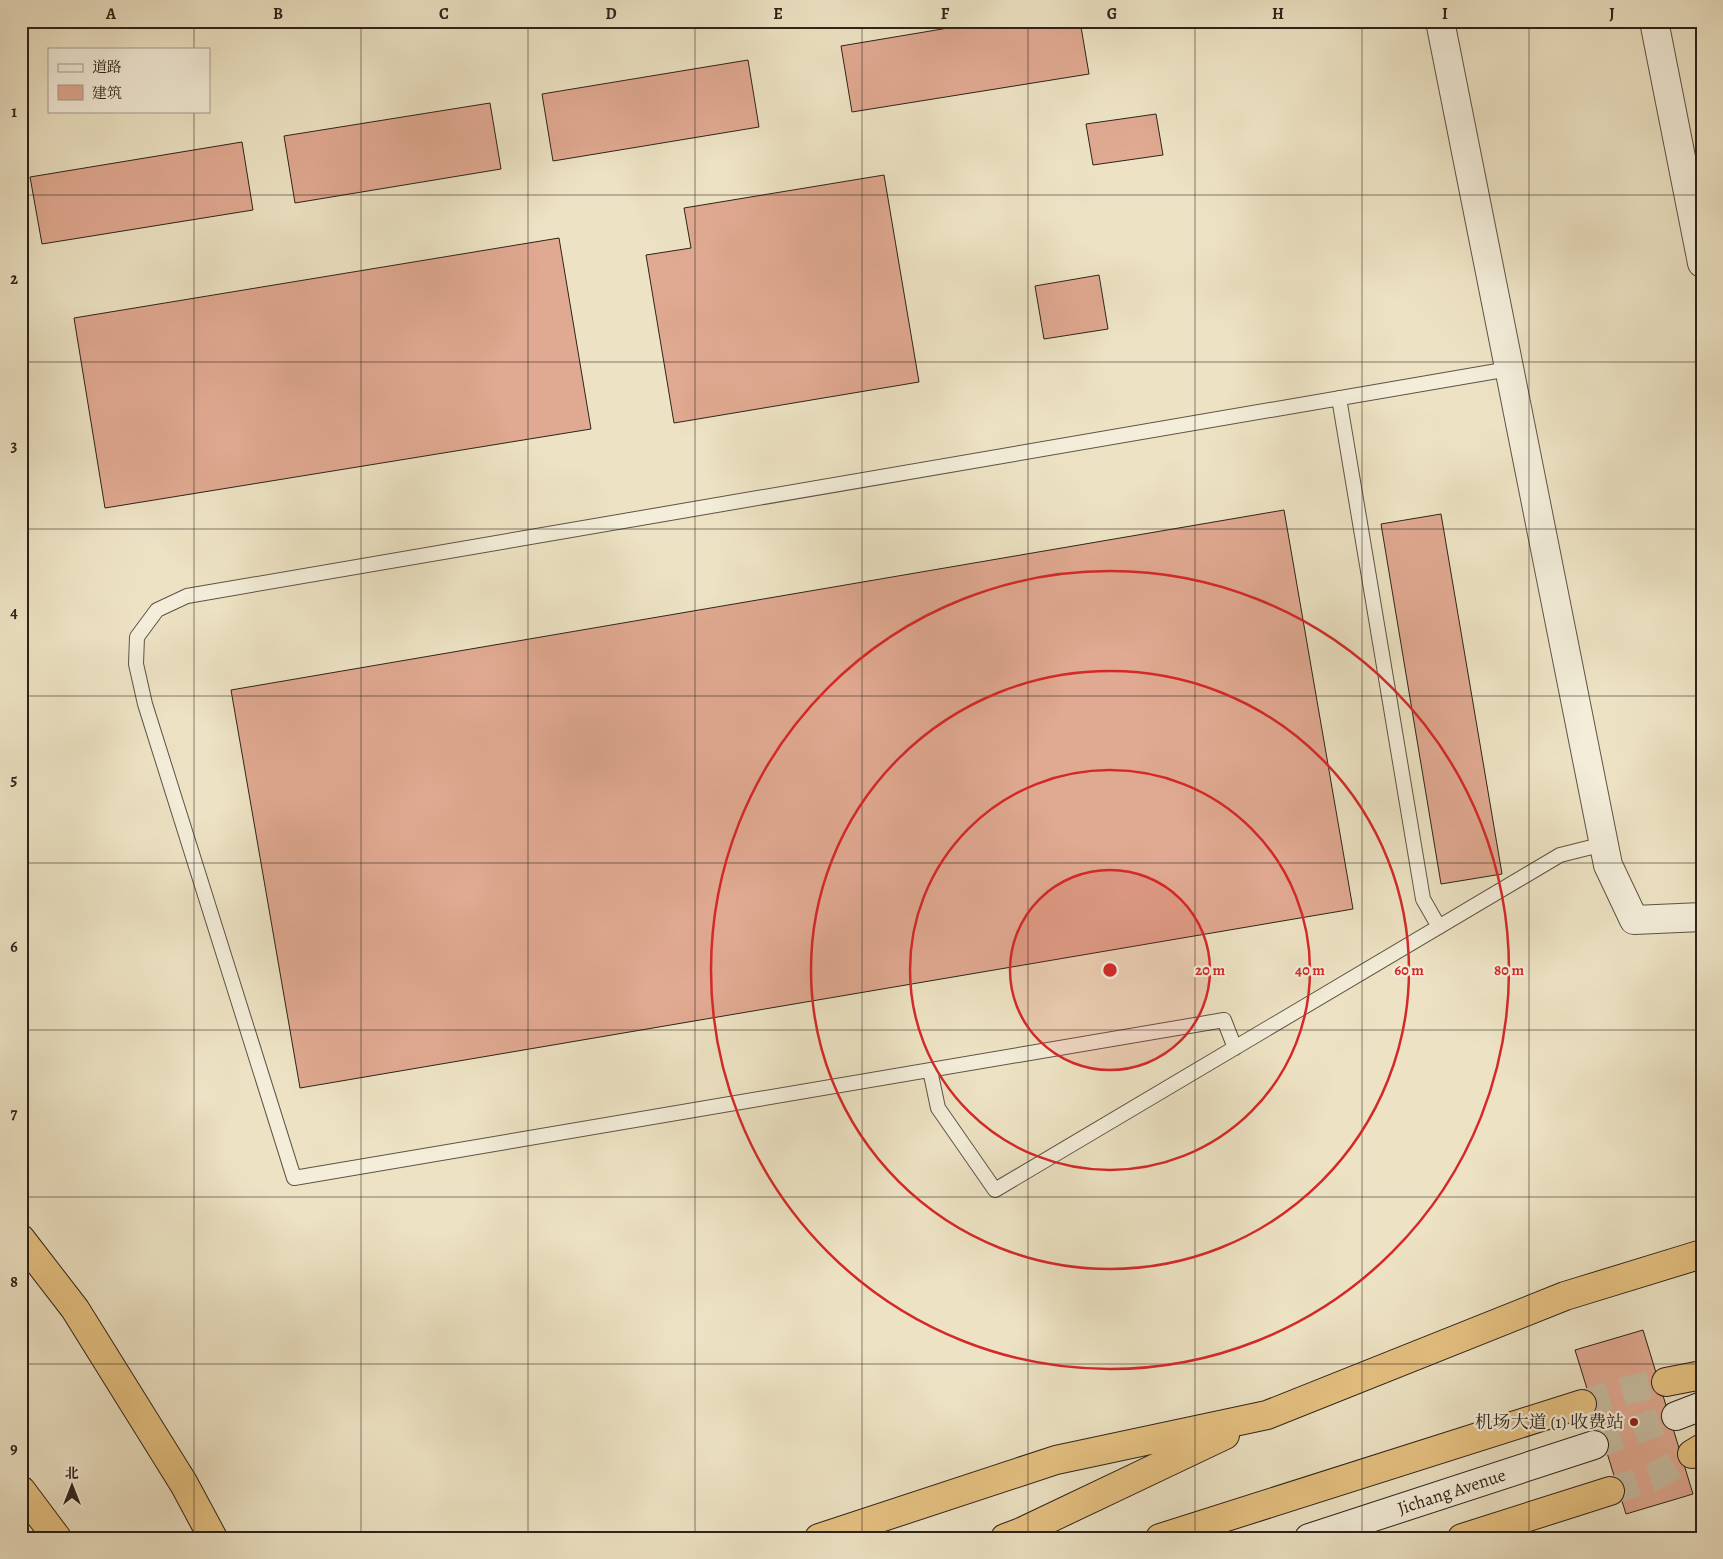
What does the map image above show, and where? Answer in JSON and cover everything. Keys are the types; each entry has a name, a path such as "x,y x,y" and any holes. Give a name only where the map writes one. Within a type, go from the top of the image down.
{"highway":[{"path":"21,1239 75,1309 184,1484 213,1538"},
{"path":"1004,1538 1021,1532 1267,1416 1566,1296 1702,1254"},
{"path":"1666,1382 1702,1375"},
{"path":"1160,1538 1582,1404"},
{"path":"819,1538 1056,1460 1267,1416"},
{"path":"21,1490 57,1538"},
{"path":"1462,1538 1610,1491"}],"street":[{"path":"1440,21 1608,865 1634,920 1702,918"},
{"path":"1654,21 1697,213 1702,263"},
{"path":"1676,1416 1702,1406"},
{"name":"Jichang Avenue","path":"1309,1538 1594,1445"}],"lane":[{"path":"1235,1048 1224,1020 294,1178 145,704 136,664 137,637 157,610 187,596 1509,369"},
{"path":"1339,398 1423,899 1439,927"},
{"path":"930,1070 938,1108 995,1190 1560,855 1604,844"}],"building":[{"path":"990,21 1080,21 1089,74 852,112 841,46"},
{"path":"748,60 759,127 553,161 542,94"},
{"path":"490,103 501,169 295,203 284,136"},
{"path":"1156,114 1163,155 1093,165 1086,124"},
{"path":"242,142 253,210 42,244 30,177"},
{"path":"884,175 919,382 674,423 646,255 691,248 684,208"},
{"path":"559,238 591,429 105,508 74,318"},
{"path":"1099,275 1108,329 1044,339 1035,286"},
{"path":"1284,510 1353,909 300,1088 231,690"},
{"path":"1441,514 1502,874 1441,884 1381,524"},
{"name":"机场大道 (1) 收费站","path":"1643,1330 1693,1494 1626,1514 1575,1350"}],"tunnel":[{"path":"1582,1404 1632,1389 1666,1382"},
{"path":"1594,1445 1676,1416"},
{"path":"1610,1491 1654,1477 1692,1454"}],"place":[{"name":"机场大道 (1) 收费站","path":"1634,1422"}]}
